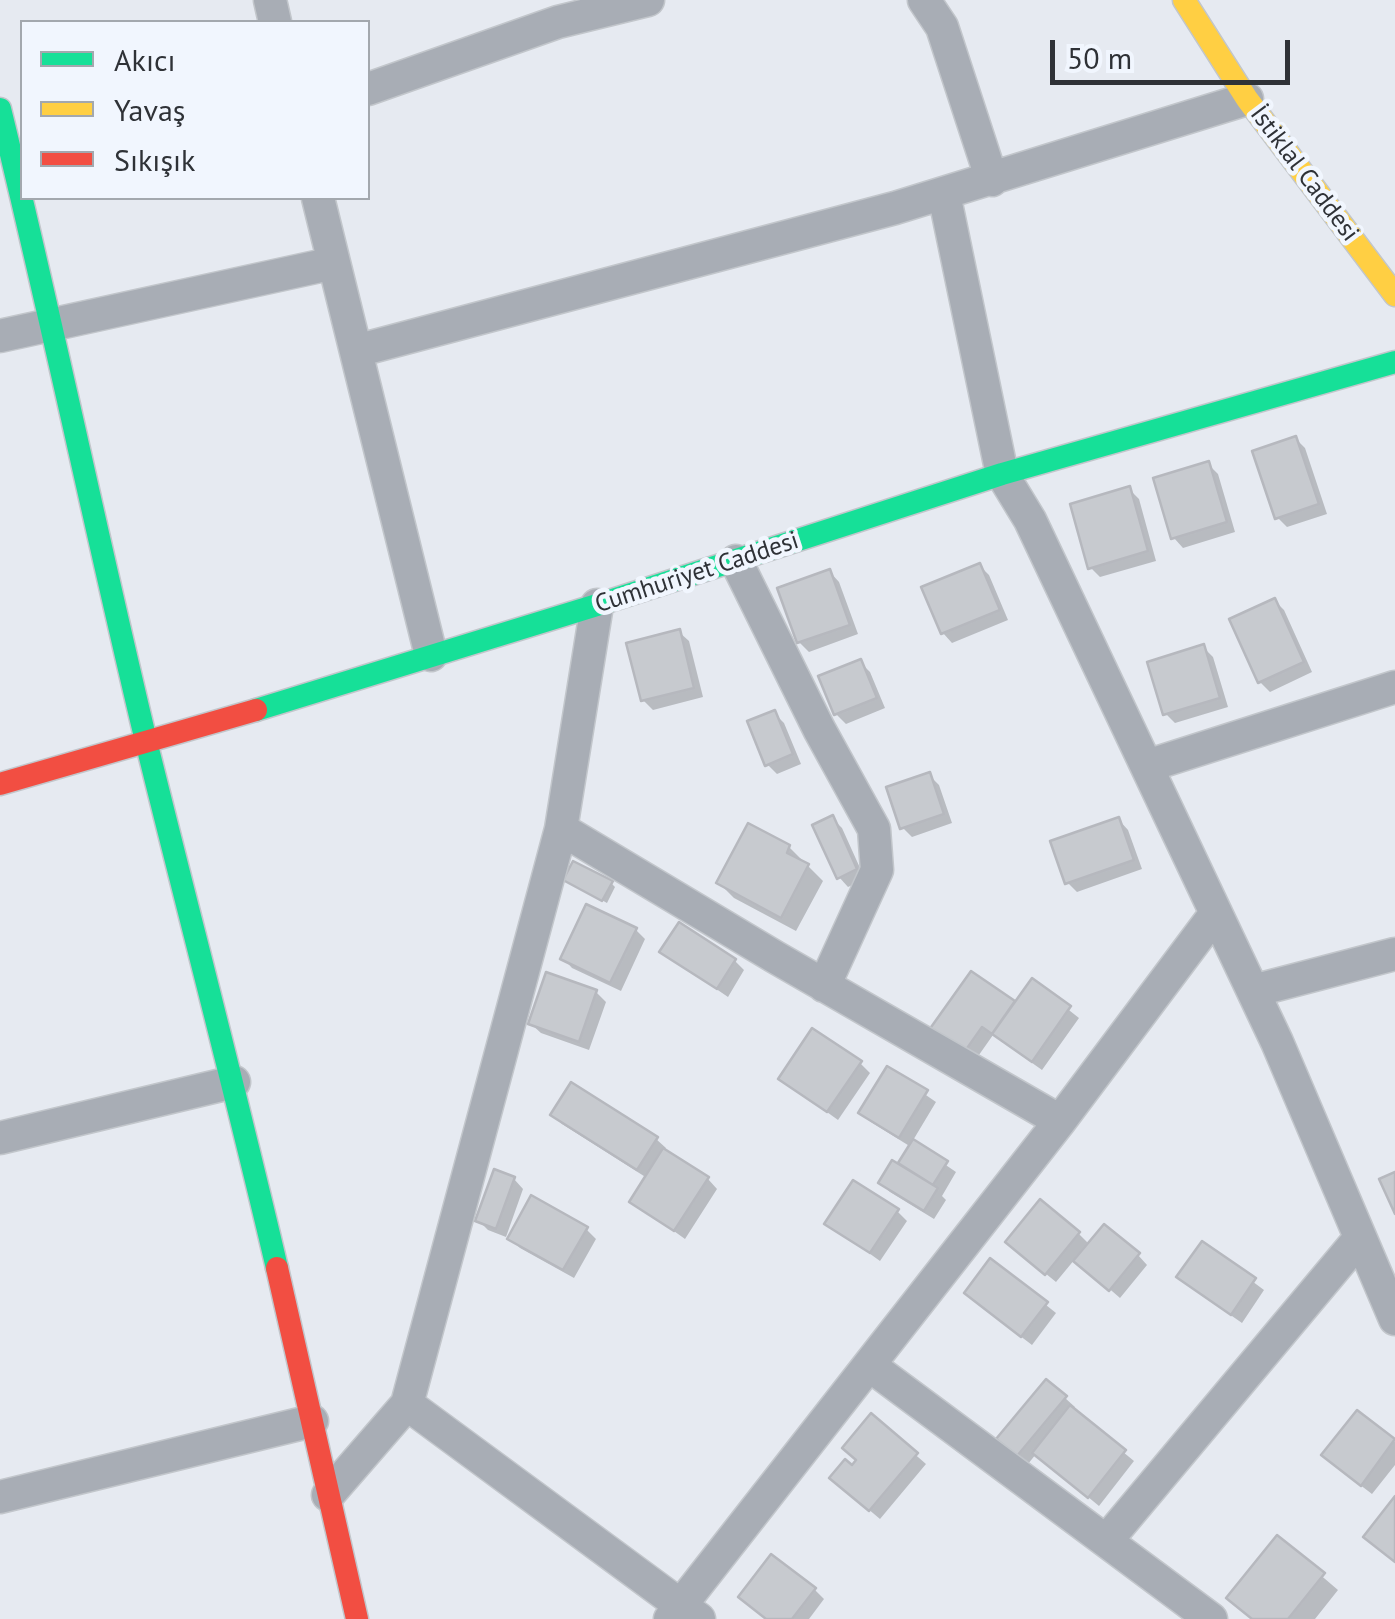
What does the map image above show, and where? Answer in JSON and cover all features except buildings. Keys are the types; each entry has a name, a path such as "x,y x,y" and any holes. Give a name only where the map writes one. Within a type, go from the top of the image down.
{"street":[{"path":"370,88 558,22 648,0"},
{"path":"924,0 942,27 992,180"},
{"name":"İstiklal Caddesi","path":"1184,0 1248,99 1395,295"},
{"path":"356,351 944,194 1248,99"},
{"path":"0,109 20,189"},
{"path":"944,194 1002,474 1030,520 1253,991 1395,1319"},
{"path":"23,200 148,744 234,1082 357,1619"},
{"path":"318,200 431,655"},
{"path":"0,336 334,263"},
{"name":"Cumhuriyet Caddesi","path":"0,784 148,744 1002,474 1395,362"},
{"path":"736,561 818,728 874,829 878,870 824,986"},
{"path":"328,1495 406,1404 561,829 597,605"},
{"path":"1147,766 1395,686"},
{"path":"561,829 1060,1121"},
{"path":"406,1404 684,1615 1216,913"},
{"path":"1253,991 1395,954"},
{"path":"0,1138 234,1082"},
{"path":"1107,1540 1360,1238"},
{"path":"870,1365 1211,1619"},
{"path":"0,1497 312,1421"}],"traffic: fast":[{"path":"0,109 20,193"},
{"path":"22,200 147,745 277,1268"},
{"path":"256,710 1002,474 1395,362"}],"traffic: slow":[{"path":"1184,0 1247,99 1395,295"}],"traffic: jam":[{"path":"0,784 256,710"},
{"path":"277,1268 357,1619"}]}
